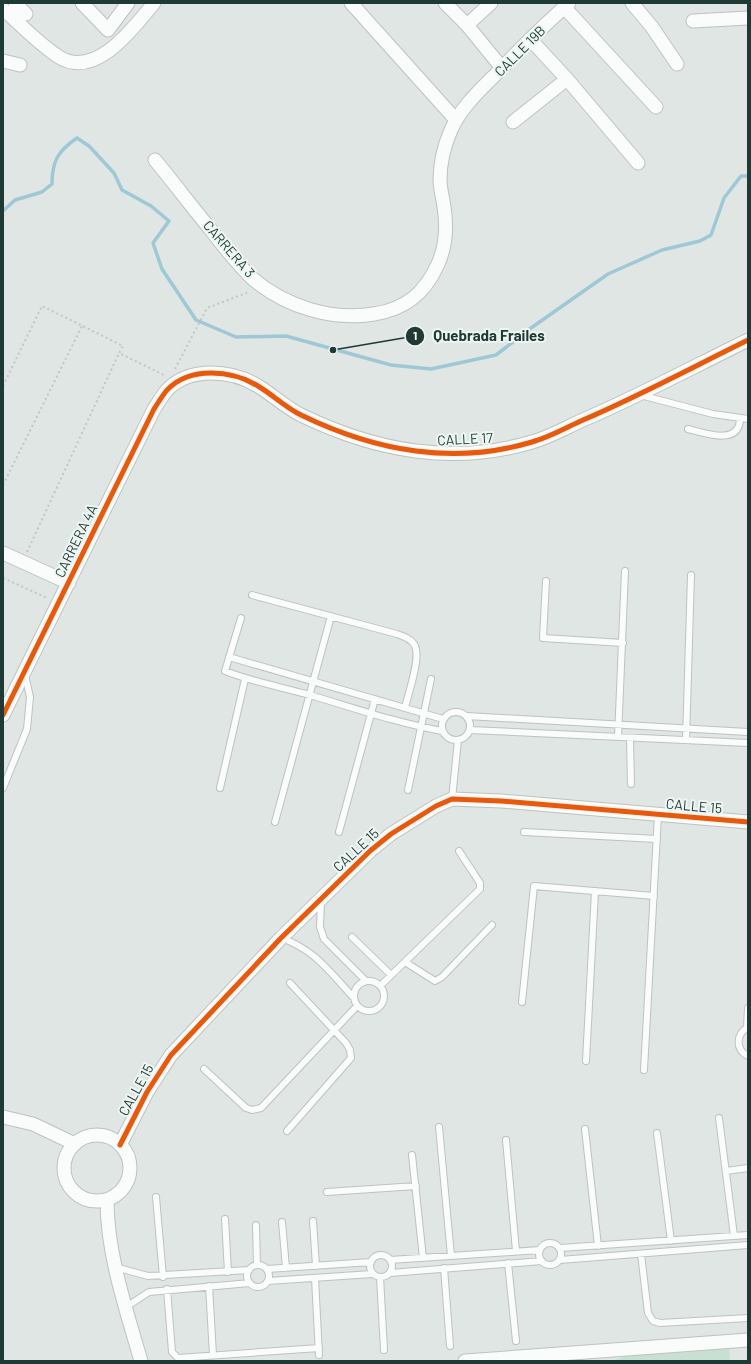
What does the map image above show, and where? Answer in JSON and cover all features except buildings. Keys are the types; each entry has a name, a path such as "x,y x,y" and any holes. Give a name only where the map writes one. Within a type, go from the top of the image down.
{"street":[{"path":"15,3 28,9"},
{"path":"82,3 108,30 128,3"},
{"path":"3,9 60,58 80,63 98,58 123,40 154,3"},
{"path":"352,3 456,120"},
{"path":"445,3 467,25 502,68"},
{"path":"467,25 492,3"},
{"path":"632,3 652,27 677,64"},
{"path":"567,5 656,107"},
{"name":"CALLE 19B","path":"471,99 530,39 567,5"},
{"path":"693,21 748,18"},
{"path":"530,39 568,79 638,163"},
{"path":"3,61 20,65"},
{"path":"513,122 568,79"},
{"name":"CARRERA 3","path":"156,160 235,260 263,286 290,301 315,311 340,316 378,314 414,300 434,272 442,251 446,216 442,194 441,168 446,143 456,120 471,99"},
{"name":"CALLE 17","path":"174,380 223,372 258,386 287,407 314,421 379,443 433,453 469,453 534,442 638,395 748,340"},
{"name":"CARRERA 4A","path":"3,715 154,409 174,380"},
{"path":"3,553 69,583"},
{"name":"CALLE 15","path":"120,1145 147,1092 171,1054 281,938 370,851 391,834 413,820 452,799 501,801 748,822"},
{"path":"3,1117 33,1124 75,1144"},
{"path":"93,1135 112,1139 120,1145 126,1152 129,1162 127,1180 115,1195 107,1200 87,1200 70,1189 66,1180 64,1165 68,1151 75,1144 83,1138 93,1135"},
{"path":"107,1200 107,1224 116,1267 141,1361"},
{"path":"464,1361 748,1340"}],"lane":[{"path":"638,395 713,414 748,419"},
{"path":"688,429 728,436 737,431 740,427 740,419"},
{"path":"618,737 625,571"},
{"path":"686,740 691,575"},
{"path":"546,581 543,638 623,643"},
{"path":"252,595 397,634 412,641 417,655 405,708"},
{"path":"275,822 331,616"},
{"path":"241,618 225,671 245,679 310,695 370,714 421,728 442,731 448,738 458,740 467,735 470,730 467,716"},
{"path":"229,657 443,719"},
{"path":"3,788 27,729 30,697 24,673"},
{"path":"220,788 245,679"},
{"path":"408,790 430,679"},
{"path":"339,832 375,699"},
{"path":"442,731 443,719 446,715 454,711 467,716 748,732 748,743 470,730"},
{"path":"630,738 631,784"},
{"path":"452,799 458,740"},
{"path":"644,1070 658,815"},
{"path":"524,832 657,839"},
{"path":"380,986 480,889 480,883 459,851"},
{"path":"522,1002 534,886 654,896"},
{"path":"586,1061 595,891"},
{"path":"281,938 303,947 312,953 353,997 357,1006 362,1010 372,1011 381,1006 384,995 380,986 376,982 366,981 324,939 320,927 321,900"},
{"path":"405,962 435,981 442,977 492,925"},
{"path":"352,937 392,975"},
{"path":"353,997 357,987 366,981"},
{"path":"287,1131 351,1058 350,1050 290,983"},
{"path":"204,1069 246,1108 252,1110 261,1108 357,1006"},
{"path":"748,1008 747,1028 741,1033 738,1040 739,1048 748,1056"},
{"path":"719,1118 734,1236"},
{"path":"439,1128 451,1256"},
{"path":"585,1129 598,1246"},
{"path":"657,1133 671,1240"},
{"path":"506,1140 516,1252"},
{"path":"412,1155 423,1258"},
{"path":"726,1171 748,1168"},
{"path":"327,1192 416,1186"},
{"path":"156,1197 163,1277"},
{"path":"225,1219 228,1272"},
{"path":"313,1221 316,1266"},
{"path":"282,1222 286,1268"},
{"path":"256,1225 257,1265"},
{"path":"542,1261 539,1256 540,1250 545,1245 551,1243 560,1248 748,1235"},
{"path":"126,1307 149,1292 167,1289 250,1283 259,1287 268,1281 372,1274 380,1277 390,1272 508,1263 542,1261 551,1265 560,1260 748,1245"},
{"path":"560,1248 560,1260"},
{"path":"372,1274 370,1268 371,1262 375,1257 382,1255 390,1260 540,1250"},
{"path":"641,1254 648,1313 653,1320 660,1323 748,1318"},
{"path":"390,1260 392,1266 390,1272"},
{"path":"257,1265 267,1269 371,1262"},
{"path":"508,1263 516,1341"},
{"path":"116,1267 148,1276 163,1277 249,1270 257,1265"},
{"path":"444,1268 450,1346"},
{"path":"267,1269 270,1275 268,1281"},
{"path":"249,1270 248,1277 250,1283"},
{"path":"380,1277 384,1350"},
{"path":"315,1278 319,1355"},
{"path":"209,1286 213,1355"},
{"path":"167,1289 173,1355 181,1358 319,1348"}],"path":[{"path":"119,353 174,380 184,354 207,308 263,286"},
{"path":"3,386 42,306 123,346 22,562"},
{"path":"3,485 82,326"},
{"path":"3,583 4,578 58,604"}],"green space":[{"path":"729,1345 730,1361 613,1361 633,1353"}],"waterway":[{"path":"3,211 15,200 42,192 52,184 53,169 57,157 65,147 77,138 89,146 114,173 122,190 151,206 169,221 153,243 162,269 196,320 236,337 286,336 391,365 431,369 496,355 531,328 608,274 662,250 700,241 711,235 724,198 741,176 748,176"}],"cycle path":[{"path":"3,715 154,409 167,390 176,382 199,374 211,373 236,376 258,386 301,415 357,438 386,446 416,451 445,453 489,451 518,446 545,437 604,411 748,340"},
{"path":"120,1145 147,1092 171,1055 281,938 370,851 391,834 436,806 452,799 501,801 748,822"}],"place":[{"name":"Quebrada Frailes","path":"333,350"}]}
